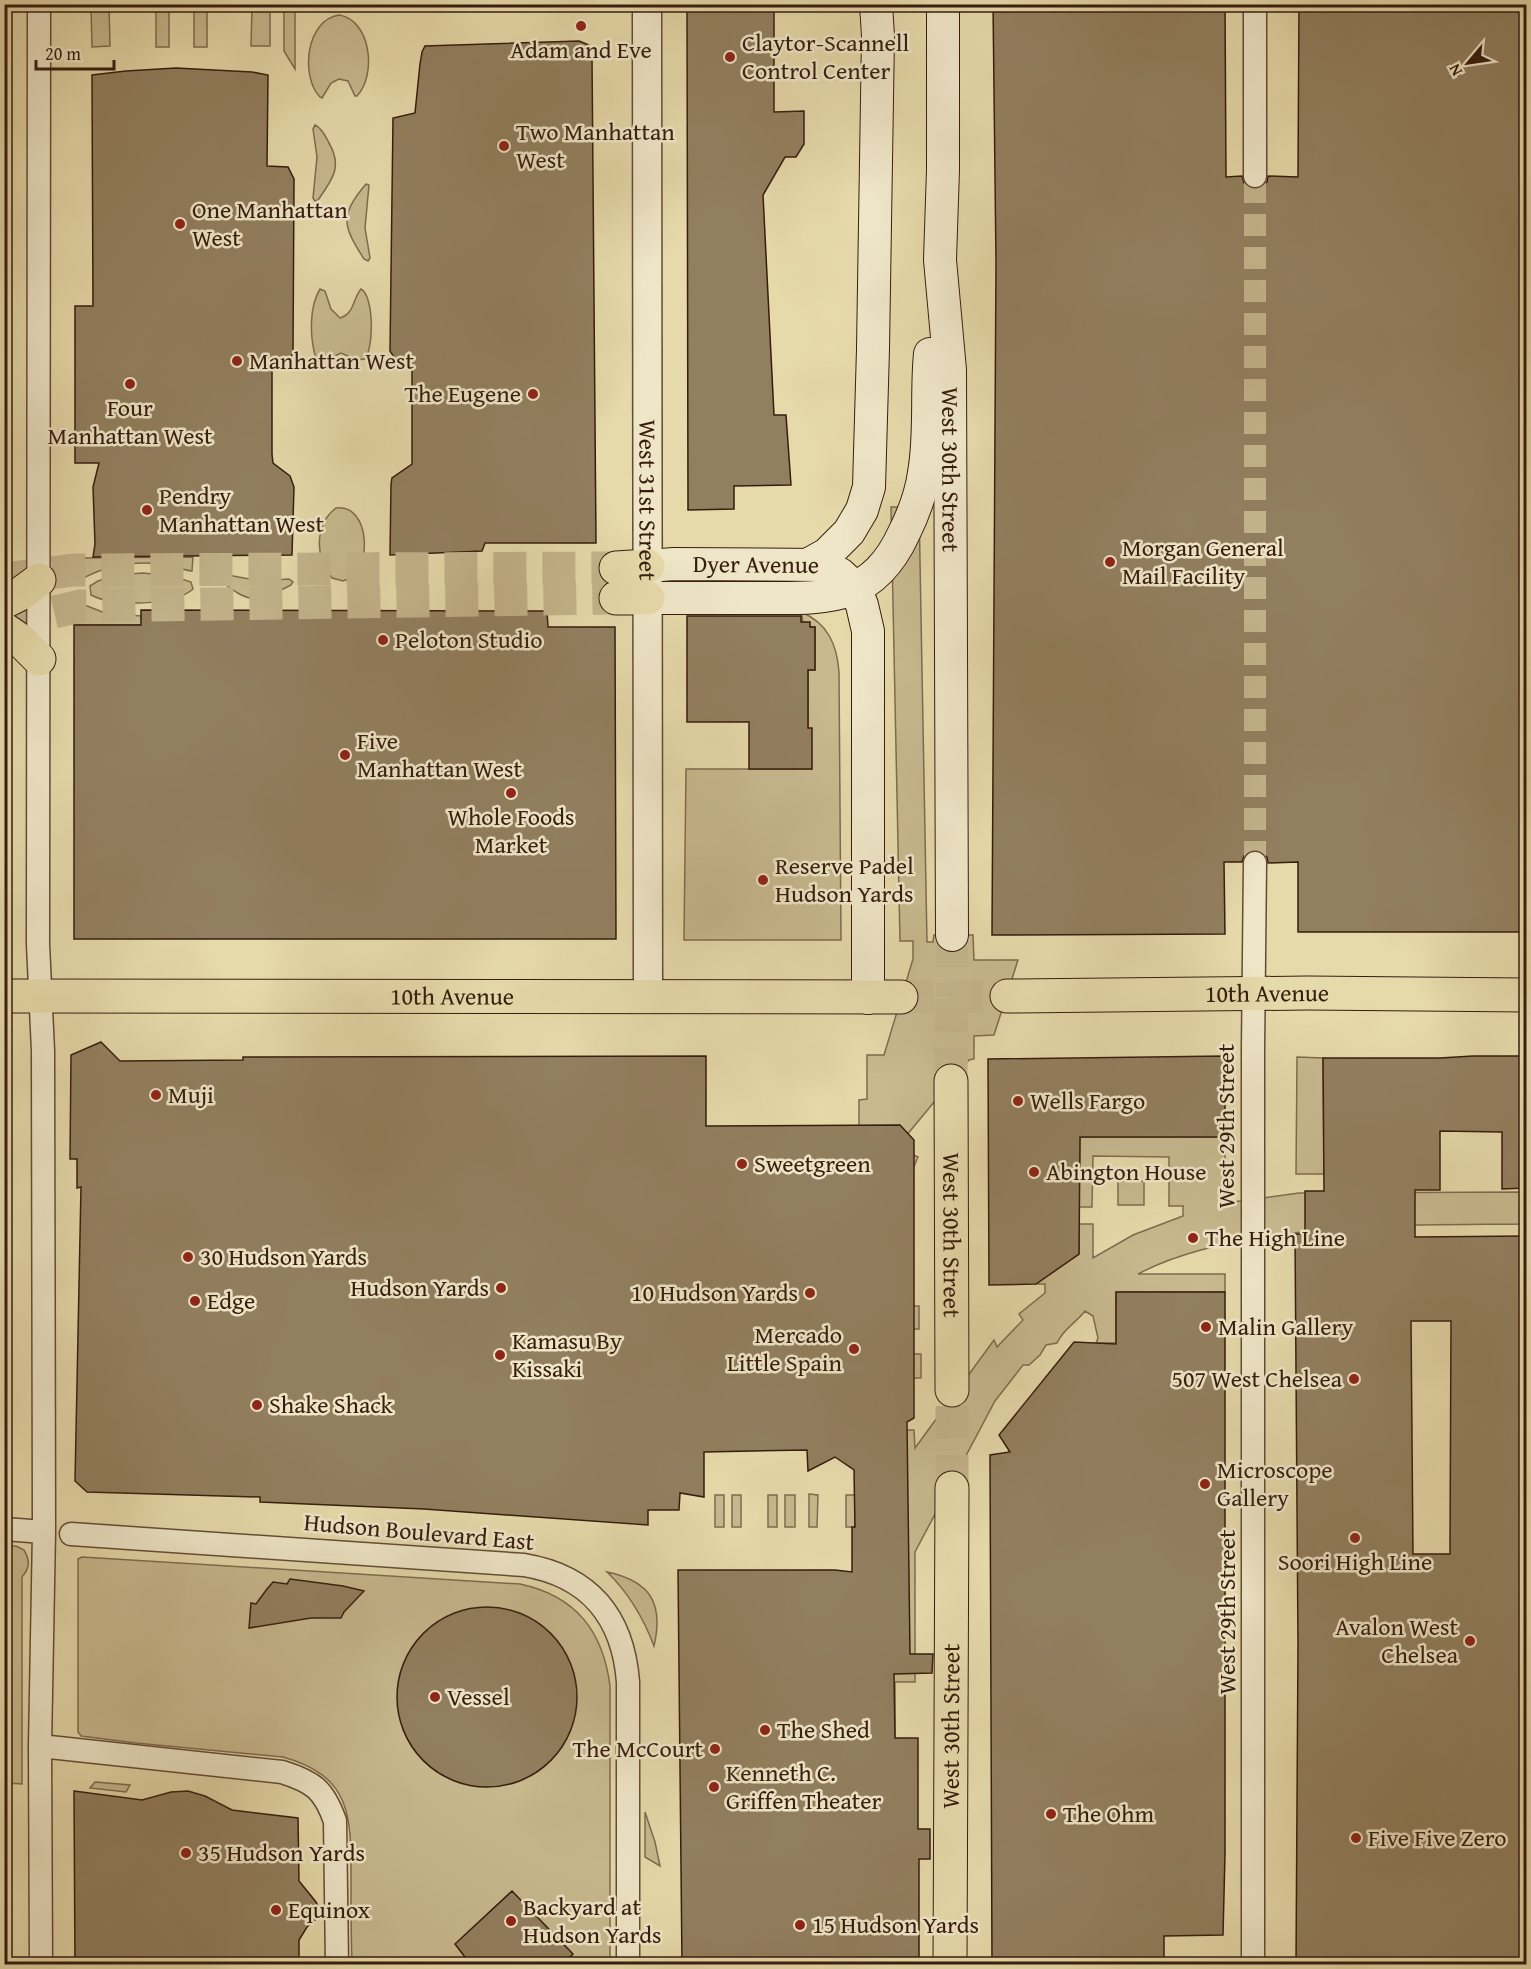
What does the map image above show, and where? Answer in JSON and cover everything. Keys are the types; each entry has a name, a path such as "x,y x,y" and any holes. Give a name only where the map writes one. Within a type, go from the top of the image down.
{"main road":[{"path":"809,564 827,554 849,532 862,510 869,487 877,146 878,29 876,4"},
{"name":"West 30th Street","path":"943,4 943,170 940,261 950,370 952,935"},
{"name":"Dyer Avenue","path":"648,598 815,598 855,588 868,581 884,566 899,544 917,505 927,456 928,368 940,261"},
{"name":"Dyer Avenue","path":"648,566 821,565 840,574 855,588"},
{"path":"648,566 616,583 648,598"},
{"path":"4,602 39,580"},
{"path":"855,588 862,604 868,631 868,998"},
{"path":"4,629 20,640 39,659"},
{"name":"10th Avenue","path":"1007,996 1254,993 1527,995"},
{"name":"10th Avenue","path":"4,996 901,997"},
{"name":"West 30th Street","path":"951,1081 952,1390"},
{"name":"West 30th Street","path":"950,1965 952,1488"}],"street":[{"path":"39,4 38,944 42,996 44,1532 40,1746 41,1965"},
{"name":"West 31st Street","path":"647,4 648,996"},
{"path":"1255,176 1256,4"},
{"name":"West 29th Street","path":"1253,1965 1255,863"},
{"path":"4,1529 44,1532"},
{"name":"Hudson Boulevard East","path":"71,1534 524,1565 541,1568 580,1586 598,1601 612,1619 626,1659 628,1682 628,1965"},
{"path":"40,1746 282,1772 310,1784 327,1800 335,1821 337,1965"}],"shaded area":[{"path":"169,5 169,47 156,47 156,6"},
{"path":"207,5 207,47 194,47 194,6"},
{"path":"109,6 110,46 92,47 91,7"},
{"path":"252,6 270,7 270,46 251,46"},
{"path":"284,6 295,6 295,69 284,51"},
{"path":"339,15 350,19 364,37 369,62 367,75 357,96 348,81 339,79 331,83 322,98 314,88 310,76 310,50 319,27 328,19"},
{"path":"315,125 322,130 329,143 335,166 328,186 315,201 313,198 317,157 313,129"},
{"path":"366,184 369,185 365,228 370,258 368,261 364,259 352,238 347,221 351,205"},
{"path":"320,289 325,291 331,309 340,318 351,310 361,289 365,294 370,311 371,333 365,359 357,360 341,353 324,361 315,355 312,322 314,304"},
{"name":"The High Line","path":"891,507 919,507 927,942 933,942 934,935 973,935 974,960 1018,960 994,1035 974,1036 974,1059 969,1060 896,1148 918,1157 910,1176 896,1306 919,1306 919,1329 896,1329 896,1354 921,1354 921,1378 895,1378 895,1430 914,1430 915,1448 994,1340 997,1347 1023,1320 1019,1314 1045,1293 1045,1284 1036,1284 1079,1254 1079,1224 1093,1224 1093,1258 1133,1235 1183,1216 1183,1206 1169,1206 1169,1157 1093,1156 1092,1207 1079,1207 1080,1137 1225,1137 1225,1203 1299,1193 1526,1192 1526,1224 1396,1226 1298,1232 1216,1246 1169,1260 1138,1274 1225,1274 1225,1292 1116,1292 1116,1343 1096,1343 1098,1338 1093,1316 1085,1311 1063,1333 1057,1343 1046,1345 1040,1355 1029,1365 1023,1365 995,1401 915,1552 915,1682 895,1682 895,1787 859,1682 859,1100 867,1099 867,1055 884,1055 913,959 913,941 900,941"},
{"path":"336,508 348,509 356,516 362,527 364,540 364,554 360,566 353,576 343,581 332,578 326,570 319,542 324,523"},
{"path":"193,557 192,571 169,565 134,563 101,570 80,580 74,577 74,559 76,558"},
{"path":"143,573 172,576 191,582 193,589 172,599 143,603 114,602 91,595 90,586 98,581 116,575"},
{"path":"217,573 260,581 289,579 293,582 268,596 252,598 245,597 228,587 217,578"},
{"path":"77,602 105,613 141,616 142,625 74,625 74,606"},
{"name":"Reserve Padel Hudson Yards","path":"801,612 818,622 824,629 833,644 838,662 841,940 684,940 686,769 812,769 808,728 808,670 815,670 815,627 810,627 803,622"},
{"path":"1297,1057 1323,1058 1324,1174 1296,1174"},
{"path":"1118,1181 1144,1181 1144,1205 1118,1205"},
{"path":"809,1494 818,1495 817,1527 809,1527"},
{"path":"715,1495 724,1495 724,1527 715,1527"},
{"path":"732,1495 741,1495 741,1527 732,1527"},
{"path":"768,1495 777,1495 777,1527 768,1527"},
{"path":"785,1495 795,1495 795,1527 785,1527"},
{"path":"846,1495 855,1495 855,1527 846,1527"},
{"path":"4,1546 16,1546 24,1550 28,1561 27,1570 22,1577 22,1784 5,1783"},
{"path":"82,1557 520,1584 557,1597 571,1607 593,1633 601,1649 610,1686 610,1964 352,1964 350,1834 342,1801 334,1787 322,1775 305,1765 283,1757 136,1743 81,1736 78,1732 78,1559"},
{"path":"607,1572 634,1581 650,1596 657,1618 654,1646 635,1606"},
{"path":"95,1782 130,1785 126,1792 90,1788"},
{"path":"645,1812 655,1842 660,1866 645,1857"}],"building":[{"path":"687,4 774,4 774,112 804,111 804,144 796,157 785,157 763,195 774,415 786,415 791,485 734,486 734,509 688,510"},
{"path":"993,4 1225,4 1226,177 1242,176 1244,183 1254,189 1262,187 1267,182 1268,176 1298,177 1299,4 1527,4 1527,932 1298,932 1298,862 1268,863 1267,857 1262,852 1255,850 1249,851 1242,862 1224,862 1225,934 992,935 996,262"},
{"path":"579,41 589,45 592,57 596,543 485,543 482,551 390,555 392,478 412,464 412,371 396,360 390,351 393,118 415,113 420,64 425,46"},
{"path":"176,68 268,75 267,166 288,167 294,179 293,352 290,360 272,368 273,463 290,476 294,487 292,555 93,557 95,544 93,487 99,463 75,463 75,306 93,306 92,75"},
{"name":"Five Manhattan West","path":"141,610 547,611 548,627 615,627 616,939 74,939 74,625 141,625"},
{"path":"687,616 801,616 801,622 810,622 810,627 815,627 815,670 808,670 808,728 812,728 812,769 749,769 749,722 687,722"},
{"path":"101,1042 120,1061 243,1060 243,1057 706,1056 706,1126 900,1125 914,1140 914,1418 907,1422 910,1654 933,1654 932,1673 894,1674 895,1738 918,1738 918,1829 930,1829 930,1859 919,1859 919,1965 682,1965 678,1570 835,1570 852,1572 852,1527 855,1527 854,1470 835,1457 808,1471 807,1450 704,1452 704,1497 680,1493 679,1510 648,1510 648,1525 424,1509 260,1502 260,1497 87,1492 75,1481 81,1187 77,1188 77,1159 70,1159 71,1055"},
{"name":"Abington House","path":"1225,1056 1225,1137 1080,1137 1079,1254 1036,1284 989,1285 988,1059"},
{"path":"1527,1056 1527,1188 1502,1189 1502,1132 1440,1131 1440,1190 1415,1190 1415,1237 1527,1236 1527,1965 1296,1965 1298,1645 1295,1234 1305,1234 1305,1191 1324,1191 1323,1058","holes":["1411,1321 1451,1321 1450,1554 1413,1554"]},
{"path":"1116,1292 1225,1292 1223,1935 1164,1936 1164,1965 992,1965 990,1455 1010,1452 999,1435 1074,1342 1116,1344"},
{"path":"290,1579 364,1591 341,1618 311,1618 249,1628 251,1603 256,1604 273,1582 287,1584"},
{"name":"Vessel","path":"487,1607 521,1614 537,1622 551,1633 562,1647 570,1663 577,1697 570,1731 562,1747 551,1761 537,1772 521,1780 487,1787 453,1780 437,1772 423,1761 412,1747 404,1731 397,1697 404,1663 412,1647 423,1633 437,1622 453,1614"},
{"name":"35 Hudson Yards","path":"74,1791 142,1800 171,1792 188,1791 205,1796 232,1810 298,1818 299,1881 320,1910 299,1940 299,1965 75,1965"},
{"name":"Backyard at Hudson Yards","path":"512,1891 573,1954 562,1965 471,1965 455,1944"}],"tunnel":[{"path":"1255,176 1255,863"},
{"path":"4,579 74,570 616,568"},
{"path":"11,635 50,613 80,606 616,598"},
{"path":"952,935 952,997"},
{"path":"901,997 1007,996"},
{"path":"951,1081 952,997"},
{"path":"952,1390 952,1488"}],"place":[{"name":"Adam and Eve","path":"581,26"},
{"name":"Claytor-Scannell Control Center","path":"730,57"},
{"name":"Two Manhattan West","path":"504,146"},
{"name":"One Manhattan West","path":"180,224"},
{"name":"Manhattan West","path":"237,361"},
{"name":"Four Manhattan West","path":"130,384"},
{"name":"The Eugene","path":"533,394"},
{"name":"Pendry Manhattan West","path":"147,510"},
{"name":"Morgan General Mail Facility","path":"1110,562"},
{"name":"Peloton Studio","path":"383,640"},
{"name":"Five Manhattan West","path":"345,755"},
{"name":"Whole Foods Market","path":"511,793"},
{"name":"Reserve Padel Hudson Yards","path":"763,880"},
{"name":"Muji","path":"156,1095"},
{"name":"Wells Fargo","path":"1018,1101"},
{"name":"Sweetgreen","path":"742,1164"},
{"name":"Abington House","path":"1034,1172"},
{"name":"The High Line","path":"1193,1238"},
{"name":"30 Hudson Yards","path":"188,1257"},
{"name":"Hudson Yards","path":"501,1288"},
{"name":"10 Hudson Yards","path":"810,1293"},
{"name":"Edge","path":"195,1301"},
{"name":"Malin Gallery","path":"1206,1327"},
{"name":"Mercado Little Spain","path":"854,1349"},
{"name":"Kamasu By Kissaki","path":"500,1355"},
{"name":"507 West Chelsea","path":"1354,1379"},
{"name":"Shake Shack","path":"257,1405"},
{"name":"Microscope Gallery","path":"1205,1484"},
{"name":"Soori High Line","path":"1355,1538"},
{"name":"Avalon West Chelsea","path":"1470,1641"},
{"name":"Vessel","path":"435,1697"},
{"name":"The Shed","path":"765,1730"},
{"name":"The McCourt","path":"715,1749"},
{"name":"Kenneth C. Griffen Theater","path":"714,1787"},
{"name":"The Ohm","path":"1051,1814"},
{"name":"Five Five Zero","path":"1356,1838"},
{"name":"35 Hudson Yards","path":"186,1853"},
{"name":"Equinox","path":"276,1910"},
{"name":"Backyard at Hudson Yards","path":"511,1921"},
{"name":"15 Hudson Yards","path":"800,1925"}]}
